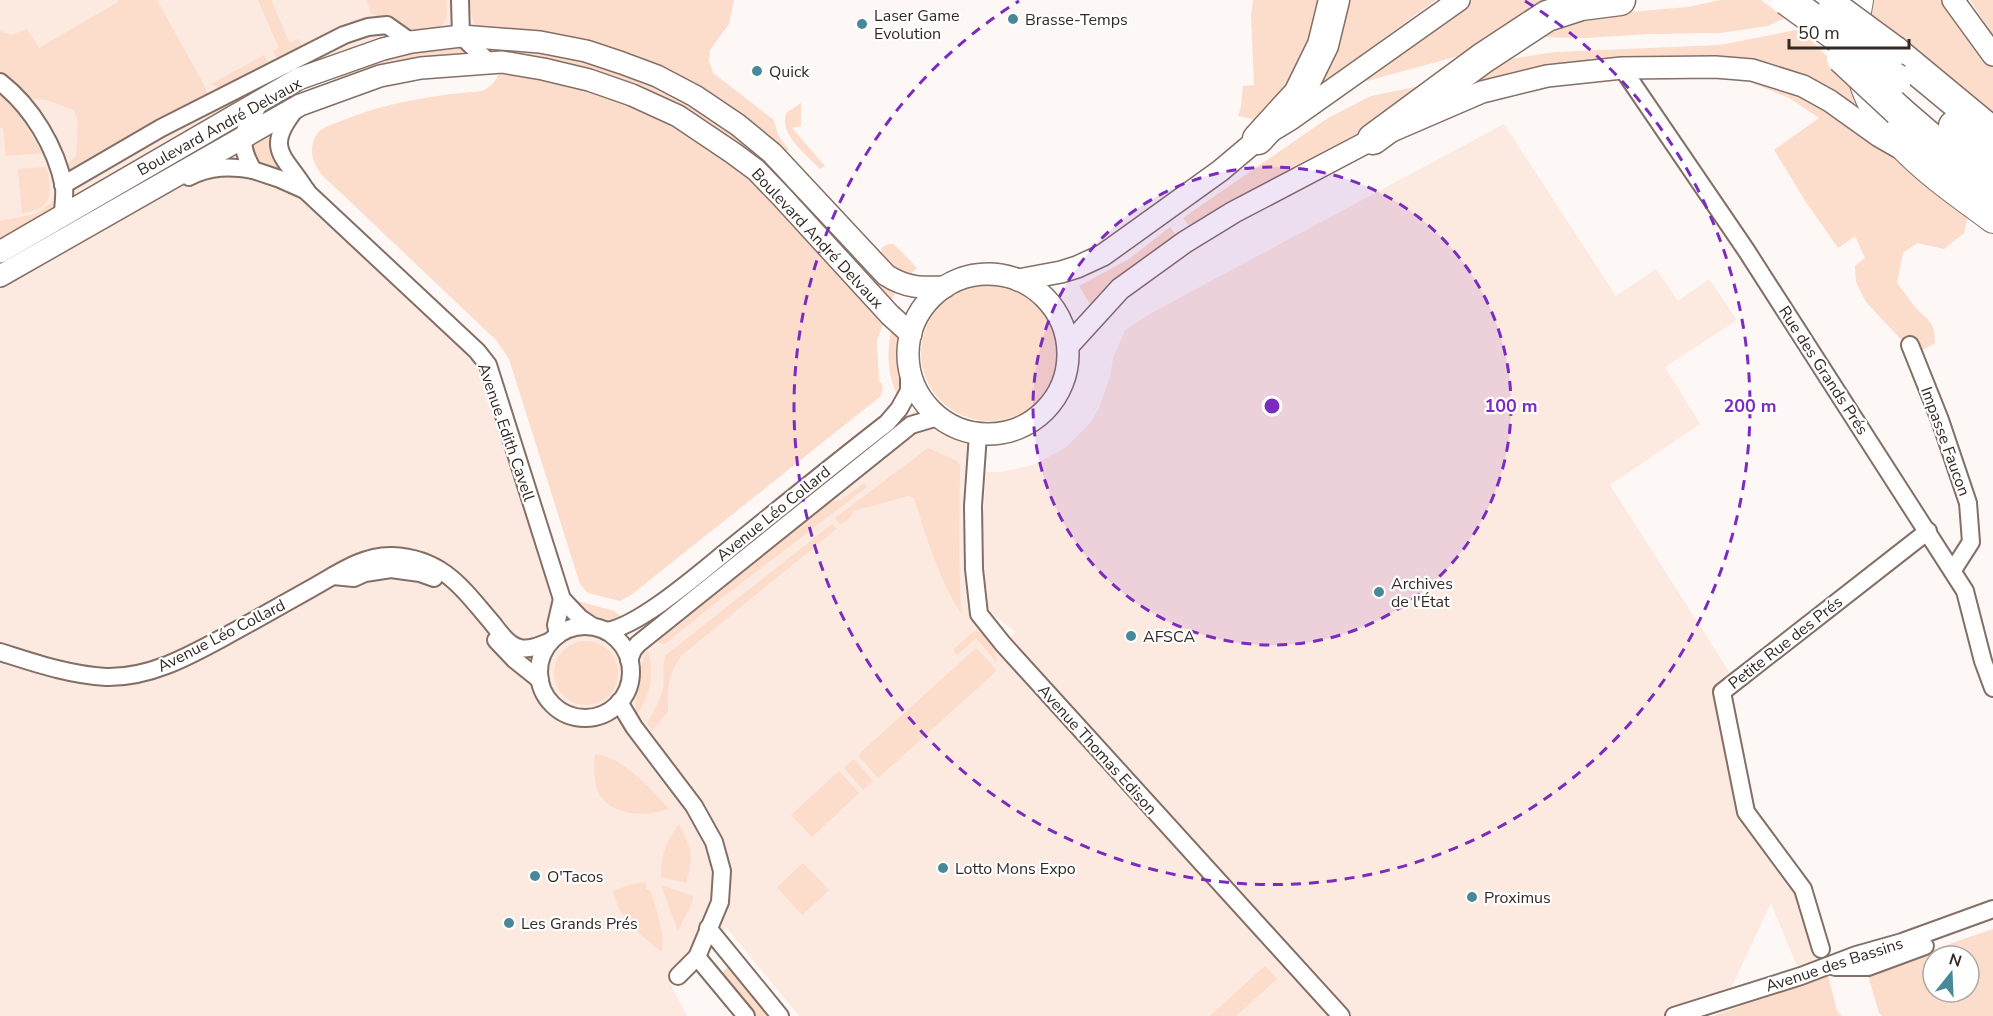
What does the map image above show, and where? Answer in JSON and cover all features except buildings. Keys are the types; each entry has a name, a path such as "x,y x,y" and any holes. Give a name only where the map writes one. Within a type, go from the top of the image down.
{"highway":[{"path":"1258,139 1299,93 1323,45 1334,0"},
{"path":"1373,140 1483,58 1547,16 1581,5 1620,0"},
{"path":"1787,0 1821,10 1993,133"},
{"path":"1821,10 1826,39 1852,69 1993,192"},
{"path":"1895,65 1993,160"}],"main road":[{"path":"1860,0 1854,35 1861,80 1876,112 1904,150 1993,220"}],"street":[{"path":"460,0 460,36 489,62"},
{"path":"1018,280 1061,272 1103,255 1221,171 1258,139 1291,119 1459,0"},
{"path":"1953,0 1993,55"},
{"path":"63,185 160,128 344,35 368,27 387,25 411,42"},
{"name":"Boulevard André Delvaux","path":"0,252 298,80 383,49 411,42 460,36 540,42 622,63 657,76 718,110 761,143 784,164 886,275 907,286 945,287"},
{"name":"Boulevard André Delvaux","path":"0,276 300,105 380,76 422,68 502,62 589,80 632,95 678,116 756,170 890,315 911,334"},
{"path":"1068,346 1120,289 1185,242 1234,212 1373,140 1482,92 1546,76 1622,68 1715,67 1752,70 1803,86 1830,100 1879,136 1904,150"},
{"name":"Rue des Grands Prés","path":"1622,68 1746,250 1953,570 1965,591 1983,661 1993,688"},
{"path":"0,82 18,98 42,130 55,157 63,185 63,215"},
{"path":"253,170 243,149 243,136 262,99"},
{"path":"300,105 284,124 279,138 279,149 282,159 299,177 307,192"},
{"path":"139,198 158,194 201,171 213,168 253,170 280,179 307,192"},
{"name":"Avenue Edith Cavell","path":"307,192 477,351 488,365 562,599 580,618 599,629"},
{"path":"980,275 999,275 1018,280 1037,291 1052,306 1063,325 1068,346 1068,364 1064,381 1056,398 1044,412 1014,430 996,434 978,434 957,428 938,417 925,403 915,387 909,370 908,352 911,334 918,316 929,300 945,287 962,279 980,275"},
{"name":"Impasse Faucon","path":"1910,345 1940,420 1968,503 1971,542 1953,570"},
{"name":"Avenue Léo Collard","path":"599,629 614,630 635,620 681,587 887,423 899,409 909,391 909,370"},
{"name":"Avenue Léo Collard","path":"629,660 638,644 911,425 938,417"},
{"name":"Avenue Thomas Edison","path":"978,434 972,540 979,614 1017,660 1341,1016"},
{"name":"Petite Rue des Prés","path":"1821,950 1803,889 1746,812 1722,692 1928,531"},
{"name":"Avenue Léo Collard","path":"0,652 78,674 117,676 149,672 192,654 358,563 392,556 418,561 446,572 457,581 502,635 515,646 530,649 554,638"},
{"name":"Avenue Léo Collard","path":"332,576 354,578 392,569 420,573 440,581 455,590 502,648 540,680"},
{"name":"Avenue Edith Cavell","path":"554,638 562,599"},
{"path":"569,628 599,629 616,639 624,649 631,669 628,687 619,702 610,710 600,715 575,717 552,704 544,693 539,666 543,653 554,638 569,628"},
{"path":"619,702 634,727 694,806 714,842 722,877 720,902 697,957 678,976"},
{"name":"Avenue des Bassins","path":"1674,1016 1828,967 1856,955 1911,939 1993,909"},
{"path":"1828,967 1868,967 1993,921"},
{"path":"708,928 780,1016"},
{"path":"697,957 746,1016"}],"shaded area":[{"path":"0,0 470,0 471,16 482,31 391,37 362,45 300,69 56,206 46,218 0,241"},
{"path":"118,0 157,0 209,98 71,176 63,168 76,156 78,122 74,110 47,100 26,98 0,73 0,31 11,35 27,29 39,48"},
{"path":"258,0 271,0 289,42 299,39 302,47 278,59 273,51 279,48"},
{"path":"366,0 446,0 447,15 441,29 413,36 371,13"},
{"path":"470,0 734,0 729,24 710,50 709,60 713,73 774,120 778,135 789,150 786,152 697,92 482,31 472,17"},
{"path":"1253,0 1321,0 1316,28 1291,81 1256,120 1238,116 1243,86 1254,85 1251,15"},
{"path":"1340,0 1436,0 1316,88"},
{"path":"1468,0 1580,0 1477,51 1352,85"},
{"path":"1720,0 1761,0 1785,18 1768,26 1720,33 1585,38 1536,37 1564,23 1607,14 1688,7"},
{"path":"1872,0 1946,0 1993,64 1993,115 1947,74 1869,13"},
{"path":"1970,0 1993,0 1993,35"},
{"path":"1801,29 1855,87 1863,109 1817,81 1751,62 1470,88 1466,84 1497,61 1555,52 1720,45"},
{"path":"455,42 471,56 305,93 343,76 355,62"},
{"path":"513,43 621,67 728,123 898,288 888,306 751,161 522,54 485,48"},
{"path":"264,55 268,64 222,90 211,84"},
{"path":"501,70 630,99 730,156 885,317 877,342 879,380 883,386 881,396 631,595 620,601 588,593 580,584 509,359 496,340 323,176 312,156 312,145 317,134 328,126 393,104 428,97 482,91 494,82"},
{"path":"1434,83 1398,112 1288,170 1190,227 1183,218 1328,118 1371,96"},
{"path":"1752,83 1783,91 1841,118 1894,155 1968,217 1964,233 1944,249 1917,243 1903,253 1897,283 1930,322 1934,330 1935,343 1923,350 1908,347 1866,302 1856,282 1855,266 1865,258 1855,236 1838,248 1774,150 1819,118 1789,98"},
{"path":"0,94 18,112 42,153 6,156 3,128 0,128"},
{"path":"801,103 801,126 792,128 825,166 820,169 795,144 787,129 786,113"},
{"path":"282,119 291,176 260,165 252,149 250,137"},
{"path":"1504,124 1616,296 1656,269 1678,301 1709,279 1737,320 1665,367 1700,424 1610,485 1735,681 1722,692 1746,812 1803,889 1828,967 1801,976 1771,903 1726,999 1674,1016 799,1016 727,928 702,943 697,957 670,983 687,1016 0,1016 0,276 139,198 158,194 201,171 213,168 240,168 280,179 292,192 302,197 480,368 552,600 571,608 580,618 606,631 621,644 925,403 938,417 957,428 978,434 973,506 974,569 979,614 1003,644 1016,632 991,614 981,592 979,541 986,472 1002,472 1036,464 1066,447 1090,423 1099,408 1110,376 1113,358 1125,330 1153,312"},
{"path":"47,167 50,192 45,204 33,211 22,213 18,169"},
{"path":"57,199 55,206 43,219 0,240 0,221 35,214"},
{"path":"1170,227 1176,235 1104,288 1090,304 1079,286 1129,259"},
{"path":"894,244 917,268 905,279 883,263 881,249"},
{"path":"989,285 1015,290 1027,296 1037,305 1046,315 1052,327 1057,353 1052,379 1046,391 1037,401 1027,410 1015,416 989,421 963,416 951,410 941,401 932,391 926,379 921,353 926,327 932,315 941,305 951,296 963,290"},
{"path":"892,326 896,332 900,350 902,382 899,399 892,381 889,363"},
{"path":"928,448 957,461 960,466 961,614 939,571 914,498 908,496 853,511 852,515 841,525 835,518"},
{"path":"864,483 867,487 666,643 654,640 827,503 841,500"},
{"path":"832,524 837,529 681,656 673,669 669,682 668,711 653,730 647,724 662,693 666,655"},
{"path":"574,600 614,611 624,619 610,620 596,617"},
{"path":"974,631 980,632 989,642 994,650 997,663 976,638 957,655 953,650"},
{"path":"580,641 592,641 609,650 616,661 618,673 616,685 609,696 592,705 580,705 568,700 559,691 554,679 554,667 559,655 568,646"},
{"path":"976,648 996,669 994,673 878,778 858,755"},
{"path":"648,649 651,667 650,684 636,715 635,700 638,682"},
{"path":"595,754 605,756 626,767 669,809 640,814 623,811 606,802 597,789 595,781"},
{"path":"854,759 873,781 863,790 844,768"},
{"path":"839,771 859,793 812,837 791,815"},
{"path":"679,824 691,859 686,883 661,877 665,849"},
{"path":"803,863 829,890 802,915 777,887"},
{"path":"646,882 646,889 650,890 659,921 662,952 625,918 613,891"},
{"path":"661,885 693,896 692,903 678,931"},
{"path":"1993,929 1993,1016 1882,1016 1879,1013 1867,972 1921,954 1921,1004 1981,1004 1981,944 1949,944"},
{"path":"1265,966 1277,979 1236,1016 1210,1016"},
{"path":"727,968 731,969 770,1016 751,1016 720,974"},
{"path":"1828,975 1837,1011 1842,1016 1713,1016"}],"place":[{"name":"Brasse-Temps","path":"1013,19"},
{"name":"Laser Game Evolution","path":"862,24"},
{"name":"Quick","path":"757,71"},
{"name":"Archives de l'État","path":"1379,592"},
{"name":"AFSCA","path":"1131,636"},
{"name":"Lotto Mons Expo","path":"943,868"},
{"name":"O'Tacos","path":"535,876"},
{"name":"Proximus","path":"1472,897"},
{"name":"Les Grands Prés","path":"509,923"}]}
